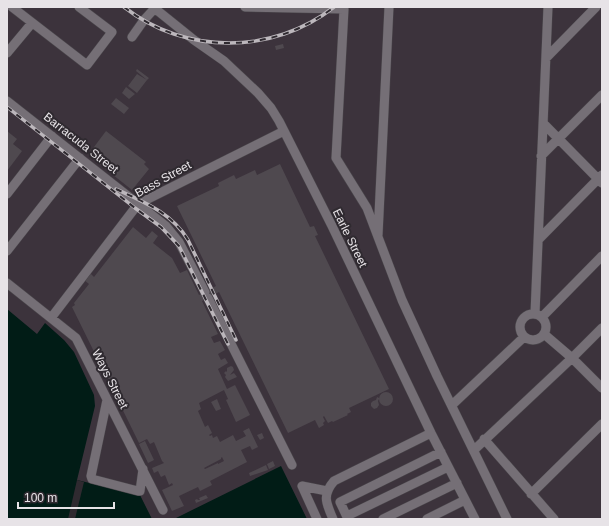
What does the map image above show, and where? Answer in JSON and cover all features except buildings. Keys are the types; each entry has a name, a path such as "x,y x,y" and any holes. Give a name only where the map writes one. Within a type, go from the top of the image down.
{"street":[{"path":"12,7 87,65 112,32 79,7"},
{"path":"246,7 344,9 336,158 367,208 402,300 507,519"},
{"path":"378,238 389,7"},
{"path":"538,315 538,240 548,7"},
{"path":"546,58 596,7"},
{"path":"132,36 154,8"},
{"name":"Earle Street","path":"154,8 194,40 224,61 258,93 270,108 284,131 332,226 431,433 457,483 472,518"},
{"path":"7,53 32,23"},
{"path":"541,156 602,94"},
{"name":"Barracuda Street","path":"7,101 166,226 179,242 292,465"},
{"path":"538,240 601,179 543,123"},
{"name":"Bass Street","path":"50,318 139,205 148,199 284,131"},
{"path":"7,194 52,136"},
{"path":"7,250 80,158"},
{"path":"538,315 602,256"},
{"name":"Ways Street","path":"7,283 76,338 163,510"},
{"path":"527,314 538,315 546,323 544,334 538,339 534,340 524,337 520,330 520,323 524,316 527,314"},
{"path":"474,450 602,328"},
{"path":"544,334 572,358 602,388"},
{"path":"452,405 524,337"},
{"path":"108,400 91,476 92,479 140,491 143,470"},
{"path":"531,494 602,424"},
{"path":"333,519 326,504 327,491 334,481 431,433"},
{"path":"484,440 554,519"},
{"path":"441,452 340,502 348,518 448,467"},
{"path":"383,519 457,483"},
{"path":"317,519 302,486 327,491"},
{"path":"427,519 465,500"}],"shaded area":[{"path":"7,7 602,7 602,519 7,519"},
{"path":"7,309 37,334 45,323 64,340 74,352 94,395 95,406 77,480 140,495 152,519 7,519"},
{"path":"281,466 307,519 174,519"}],"pier":[{"path":"77,480 84,482 75,519 68,519"}],"railway":[{"path":"124,7 148,23 174,34 201,41 229,43 257,41 284,34 310,23 334,7"},
{"path":"7,107 161,227 179,246 228,344"},
{"path":"116,189 156,209 174,222 188,240 236,340"}]}
